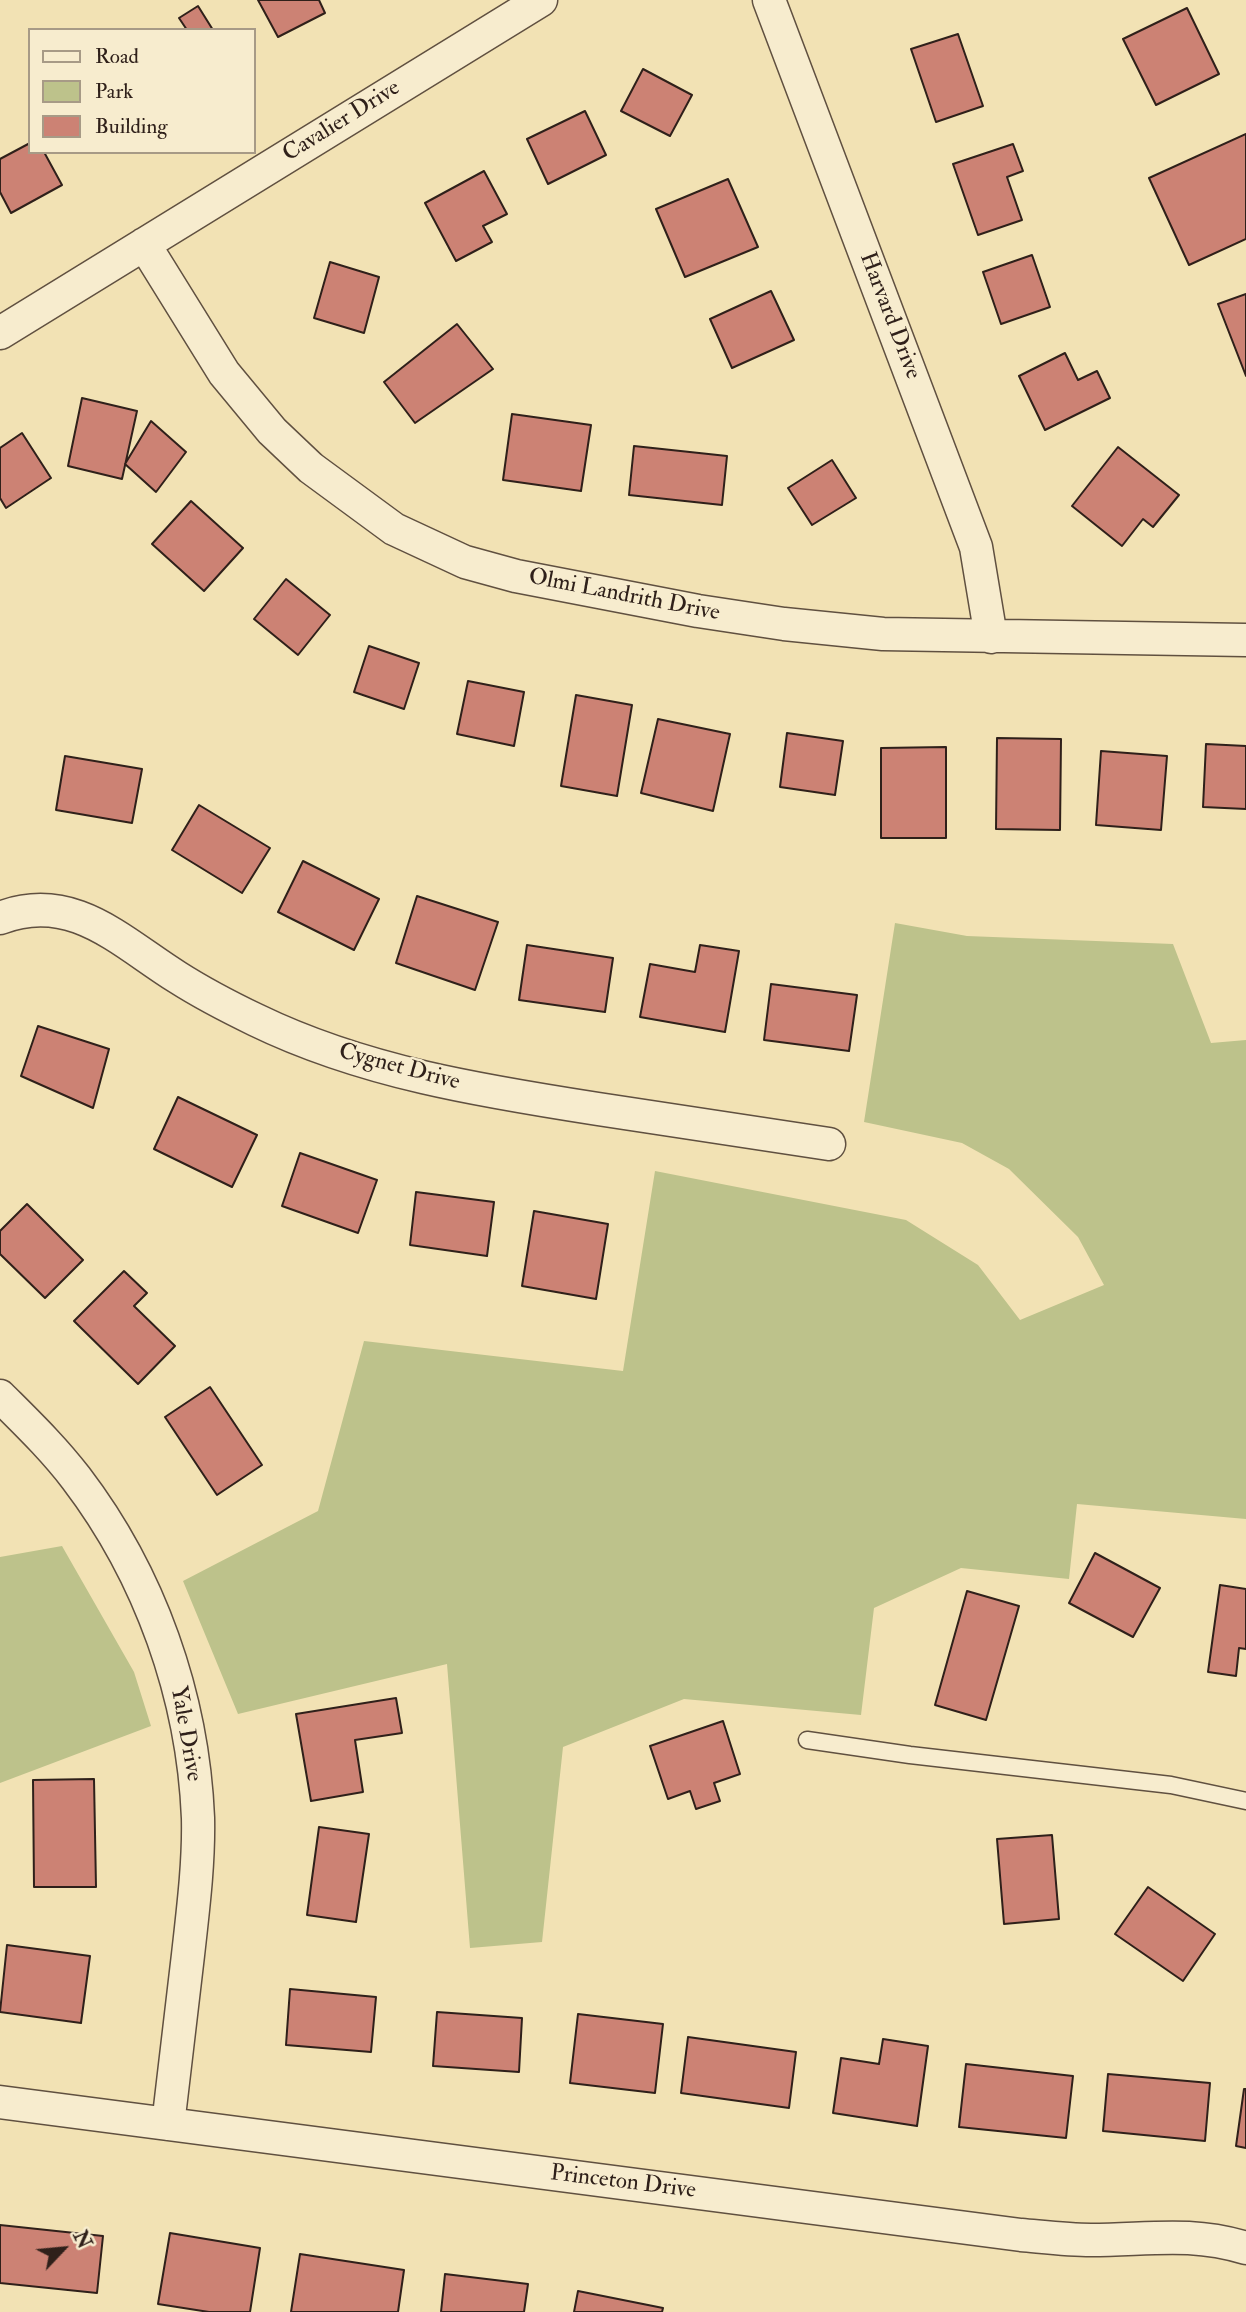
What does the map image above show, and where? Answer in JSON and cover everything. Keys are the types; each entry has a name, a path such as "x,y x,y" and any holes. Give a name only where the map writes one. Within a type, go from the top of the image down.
{"street":[{"name":"Cavalier Drive","path":"0,334 541,0"},
{"name":"Harvard Drive","path":"769,0 976,547 991,637"},
{"name":"Olmi Landrith Drive","path":"144,244 225,373 272,431 311,468 394,529 465,562 516,576 698,611 785,624 883,634 1246,640"},
{"name":"Cygnet Drive","path":"0,918 12,913 45,910 77,915 101,925 178,978 257,1020 307,1041 440,1082 514,1096 829,1144"},
{"name":"Yale Drive","path":"0,1396 44,1440 100,1511 144,1590 166,1647 183,1704 194,1765 198,1820 193,1905 168,2124"},
{"name":"Princeton Drive","path":"0,2102 1021,2235 1089,2240 1191,2236 1218,2239 1246,2248"}],"lane":[{"path":"807,1740 910,1755 1171,1785 1246,1801"}],"green space":[{"path":"895,923 967,936 1173,944 1211,1043 1246,1040 1246,1519 1077,1504 1069,1579 961,1568 874,1608 861,1715 684,1699 563,1747 542,1942 470,1948 447,1664 238,1714 183,1581 318,1511 364,1341 623,1371 655,1171 906,1220 978,1265 1020,1320 1104,1285 1078,1237 1009,1169 962,1143 864,1122"},
{"path":"62,1546 134,1672 151,1726 0,1783 0,1557"}],"building":[{"path":"258,0 319,0 325,13 278,37"},
{"path":"198,6 212,28 186,28 179,18"},
{"path":"1187,8 1219,74 1156,105 1123,39"},
{"path":"958,34 983,106 936,122 911,49"},
{"path":"643,69 692,95 670,136 621,111"},
{"path":"585,111 606,155 548,184 527,139"},
{"path":"1246,134 1246,239 1189,265 1149,178"},
{"path":"28,144 28,154 45,154 62,185 11,213 0,192 0,159"},
{"path":"1013,144 1023,171 1007,177 1022,220 978,235 953,164"},
{"path":"484,171 507,214 483,226 492,242 456,261 425,203"},
{"path":"728,179 758,247 685,277 656,209"},
{"path":"1032,255 1050,307 1001,324 983,272"},
{"path":"330,262 379,277 364,333 314,318"},
{"path":"771,291 794,340 732,368 710,319"},
{"path":"1246,294 1246,376 1218,304"},
{"path":"457,324 493,369 415,423 384,382"},
{"path":"1065,353 1078,380 1097,371 1110,398 1045,430 1019,376"},
{"path":"82,398 137,411 122,479 68,466"},
{"path":"512,414 591,425 581,491 503,480"},
{"path":"151,421 186,452 156,492 125,464"},
{"path":"22,433 51,478 6,508 0,498 0,448"},
{"path":"634,446 727,456 722,505 629,495"},
{"path":"1118,447 1179,495 1153,527 1143,519 1122,546 1072,506"},
{"path":"832,460 856,498 812,525 788,488"},
{"path":"191,501 243,548 204,591 152,544"},
{"path":"286,579 330,615 298,655 254,619"},
{"path":"369,646 419,663 404,709 354,692"},
{"path":"468,681 524,692 514,746 457,734"},
{"path":"576,695 632,705 617,796 561,786"},
{"path":"658,719 730,734 713,811 641,793"},
{"path":"787,733 843,741 835,795 780,787"},
{"path":"997,738 1061,739 1060,830 996,829"},
{"path":"1206,744 1246,746 1246,809 1203,807"},
{"path":"946,747 946,838 881,838 881,748"},
{"path":"1101,751 1167,756 1161,830 1096,825"},
{"path":"65,756 142,769 132,823 56,810"},
{"path":"199,805 270,848 242,893 172,850"},
{"path":"303,861 379,899 354,950 278,912"},
{"path":"417,896 498,922 475,990 396,963"},
{"path":"527,945 613,958 605,1012 519,1000"},
{"path":"700,945 739,951 725,1032 640,1017 650,964 695,972"},
{"path":"771,984 857,995 849,1051 764,1040"},
{"path":"38,1026 109,1049 93,1108 21,1076"},
{"path":"178,1097 257,1135 232,1187 154,1149"},
{"path":"300,1153 377,1180 358,1233 282,1206"},
{"path":"416,1192 494,1202 487,1256 410,1245"},
{"path":"27,1204 83,1260 45,1298 0,1254 0,1231"},
{"path":"534,1211 608,1224 596,1299 522,1286"},
{"path":"124,1271 147,1293 134,1306 175,1346 138,1384 74,1321"},
{"path":"210,1387 262,1465 217,1495 165,1417"},
{"path":"1095,1553 1160,1588 1133,1637 1069,1603"},
{"path":"1220,1585 1246,1589 1246,1649 1239,1648 1236,1676 1208,1672"},
{"path":"967,1591 1019,1606 986,1720 935,1705"},
{"path":"396,1698 402,1733 355,1740 363,1792 311,1801 296,1714"},
{"path":"723,1721 740,1774 714,1783 720,1801 696,1809 690,1791 668,1799 650,1746"},
{"path":"94,1779 96,1887 34,1887 33,1780"},
{"path":"319,1827 369,1834 356,1922 307,1915"},
{"path":"1052,1835 1059,1919 1004,1924 997,1839"},
{"path":"1148,1887 1215,1934 1183,1981 1115,1934"},
{"path":"7,1945 90,1956 81,2023 0,2012"},
{"path":"290,1989 376,1997 371,2052 286,2045"},
{"path":"437,2012 522,2018 519,2072 433,2066"},
{"path":"578,2014 663,2024 655,2093 570,2083"},
{"path":"688,2037 796,2052 789,2108 681,2093"},
{"path":"883,2039 928,2046 917,2126 833,2113 841,2058 879,2064"},
{"path":"966,2064 1073,2076 1066,2138 959,2127"},
{"path":"1108,2074 1210,2083 1205,2141 1103,2131"},
{"path":"1246,2089 1246,2148 1236,2146"},
{"path":"0,2225 103,2236 97,2293 0,2283"},
{"path":"170,2233 260,2248 250,2312 209,2312 158,2304"},
{"path":"300,2254 404,2270 398,2312 291,2312"},
{"path":"445,2274 528,2284 524,2312 441,2312"},
{"path":"578,2291 663,2308 662,2312 574,2312"}]}
